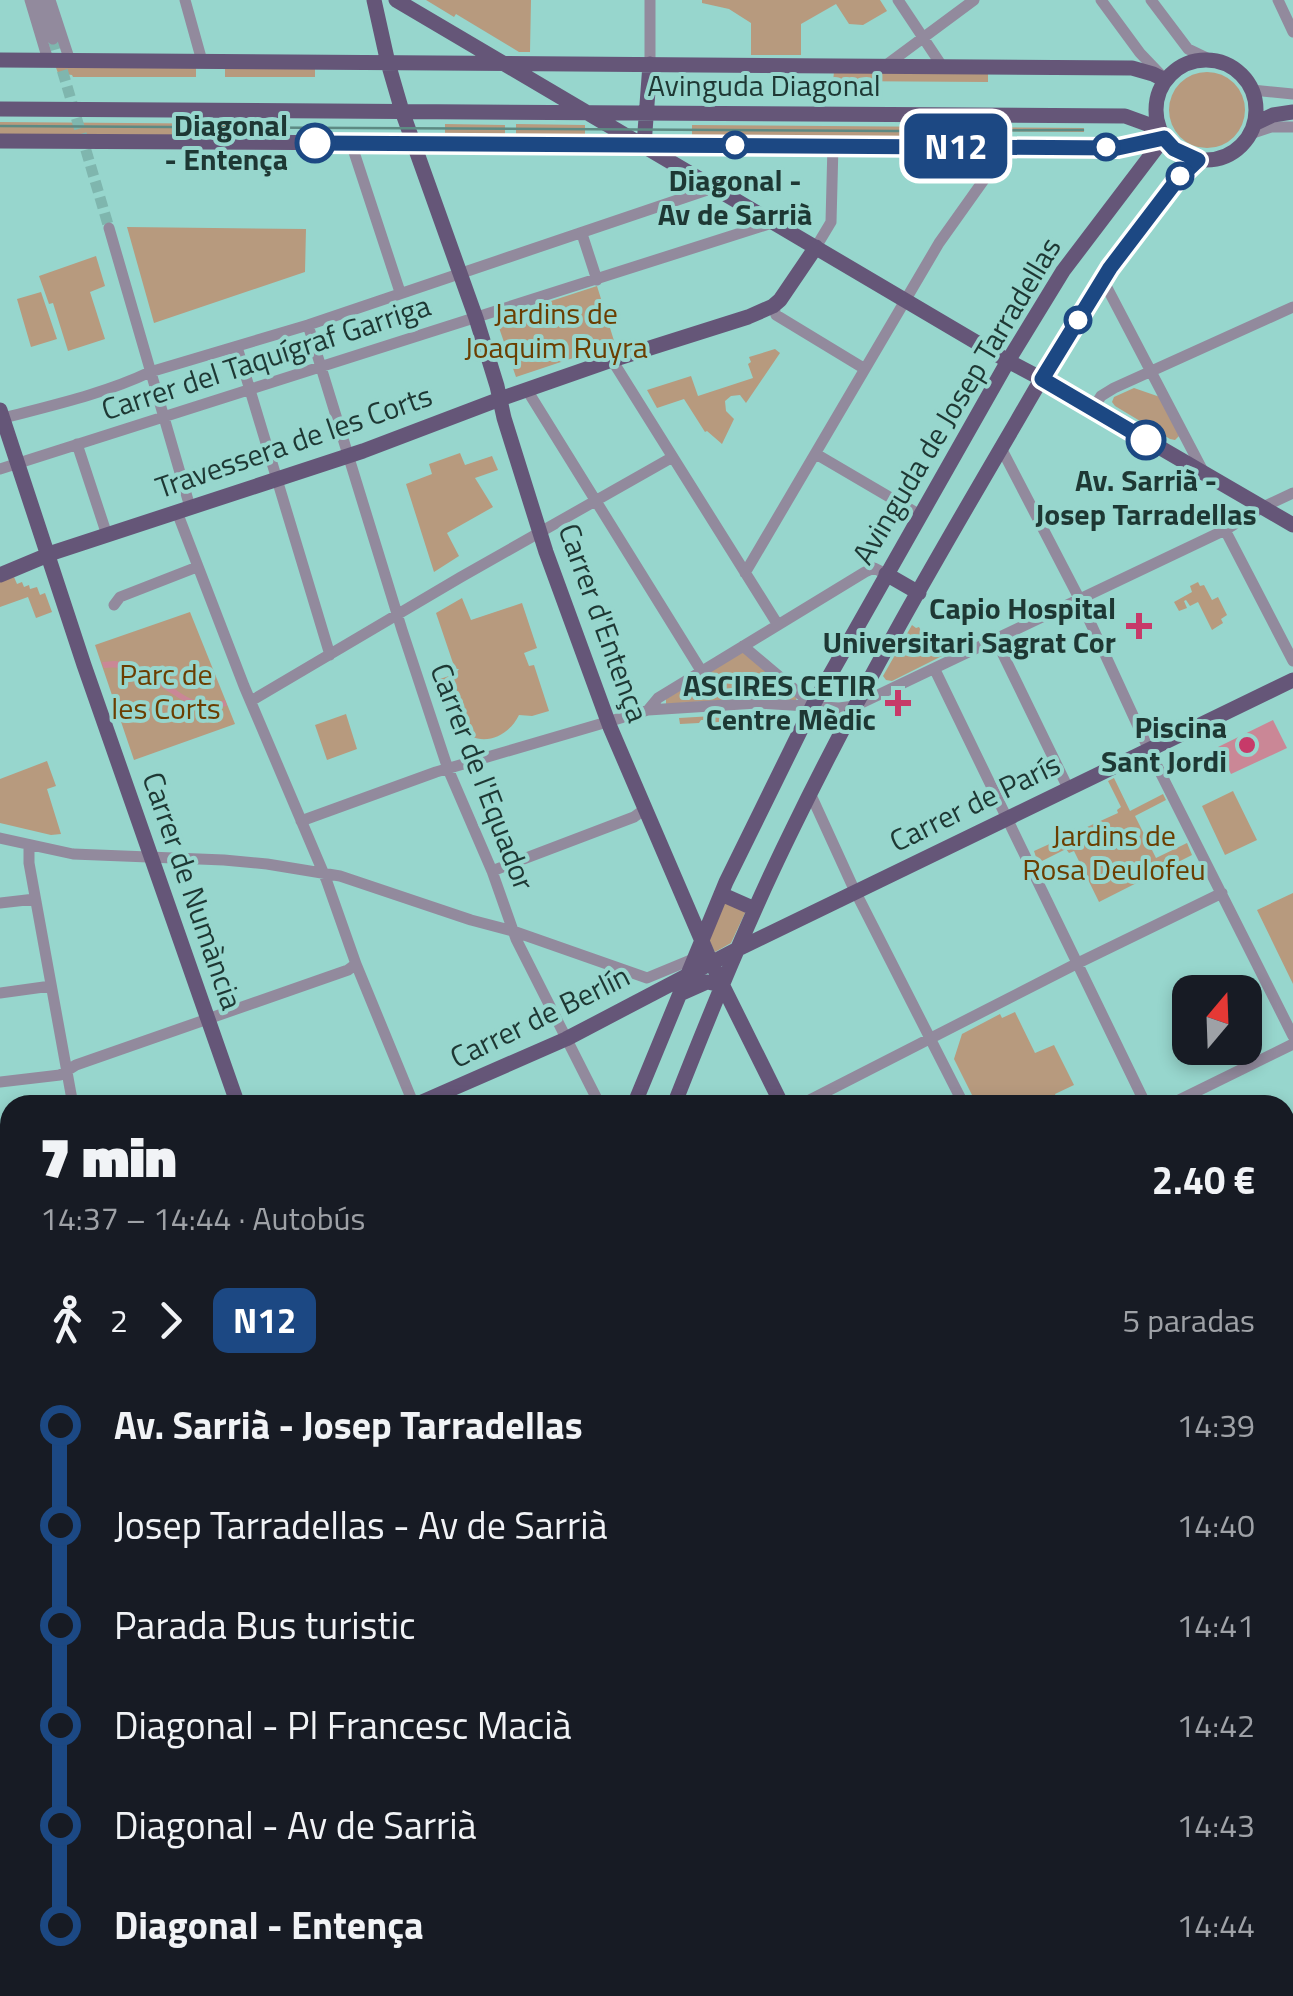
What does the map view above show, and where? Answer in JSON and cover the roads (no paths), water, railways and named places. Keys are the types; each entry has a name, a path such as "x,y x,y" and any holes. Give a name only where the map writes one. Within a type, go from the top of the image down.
{"main road":[{"path":"374,0 388,63 414,144"},
{"path":"396,0 1293,525"},
{"path":"0,60 69,57 1132,68 1166,80"},
{"path":"1210,60 1238,71 1264,105 1293,111 1273,116 1252,129 1240,148 1229,156 1198,160 1174,149 1161,133 1156,100 1166,80 1186,64 1210,60"},
{"path":"644,145 650,64"},
{"path":"1252,129 1254,95"},
{"name":"Avinguda Diagonal","path":"1125,116 1156,100"},
{"name":"Avinguda Diagonal","path":"0,109 1125,116 1161,133"},
{"path":"1131,146 1161,133"},
{"name":"Avinguda de Josep Tarradellas","path":"638,1095 721,894 813,705 1008,361 1067,265 1161,133"},
{"path":"0,141 1131,146 1142,147 1146,153 1144,160"},
{"name":"Carrer d'Entença","path":"414,144 476,318 540,532 608,720 722,986 777,1095"},
{"name":"Avinguda de Josep Tarradellas","path":"678,1095 736,950 856,706 1001,448 1103,280 1177,180 1198,160"},
{"path":"774,306 816,247"},
{"name":"Travessera de les Corts","path":"0,571 349,455 774,306"},
{"name":"Carrer de Numància","path":"1,416 234,1095"},
{"path":"886,574 920,592"},
{"name":"Carrer de París","path":"736,950 1293,680"},
{"path":"721,894 755,909"},
{"path":"691,917 713,912"},
{"path":"690,967 736,950"},
{"name":"Carrer de Berlín","path":"440,1095 566,1039 649,996 690,967"},
{"path":"680,994 707,982 722,986"}],"street":[{"path":"30,0 48,60"},
{"path":"40,0 53,38"},
{"path":"50,0 69,57"},
{"path":"185,0 202,61"},
{"path":"650,0 650,64"},
{"path":"898,0 942,66"},
{"path":"885,66 974,0"},
{"path":"1101,0 1166,80"},
{"path":"1151,0 1188,49 1210,60"},
{"path":"1278,0 1293,32"},
{"path":"1254,95 1293,94"},
{"path":"1252,129 1293,127"},
{"path":"351,143 394,294"},
{"path":"816,247 831,222 833,146"},
{"path":"745,573 939,243 1008,146"},
{"path":"1,416 33,412 308,325 716,187"},
{"name":"Carrer del Taquígraf Garriga","path":"0,469 775,222"},
{"path":"109,228 163,416 197,567 411,1095"},
{"path":"582,234 597,280"},
{"path":"1103,280 1204,473"},
{"path":"774,306 776,315 865,369"},
{"path":"1093,409 1101,396 1151,370 1293,307"},
{"name":"Carrer de l'Equador","path":"308,325 448,769 513,931 595,1095"},
{"path":"237,347 330,655"},
{"path":"612,360 778,625"},
{"path":"527,390 702,672"},
{"path":"77,444 107,535"},
{"path":"1001,448 1079,598 1149,750 1293,1036"},
{"path":"816,454 920,515"},
{"path":"250,701 671,458"},
{"path":"301,821 448,769 648,710 757,703 856,706 1225,530 1293,493"},
{"path":"1225,530 1293,662"},
{"path":"114,605 120,597 197,567"},
{"path":"648,710 658,698 870,568 886,574"},
{"path":"996,640 1068,788"},
{"path":"743,646 813,705"},
{"path":"934,670 1141,1095"},
{"path":"810,793 855,892 959,1095"},
{"path":"492,872 646,810"},
{"path":"0,838 83,855 245,862 340,876 647,978 690,967"},
{"path":"29,846 71,1095"},
{"path":"820,1095 1222,893"},
{"path":"0,903 35,899"},
{"path":"0,1082 60,1074 356,964"},
{"path":"647,978 649,996"},
{"path":"0,992 51,986"},
{"path":"1189,1095 1293,1044"}],"tunnel":[{"path":"53,39 109,228"}],"tram line":[{"path":"0,126 1083,130"}],"place":[{"name":"Diagonal - Entença","path":"315,143"},
{"name":"Diagonal - Av de Sarrià","path":"735,145"},
{"name":"Av. Sarrià - Josep Tarradellas","path":"1146,440"},
{"name":"Capio Hospital Universitari Sagrat Cor","path":"1139,626"},
{"name":"ASCIRES CETIR Centre Mèdic","path":"898,703"},
{"name":"Piscina Sant Jordi","path":"1247,745"}],"park label":[{"name":"Jardins de Joaquim Ruyra","path":"556,331"},
{"name":"Parc de les Corts","path":"166,692"},
{"name":"Jardins de Rosa Deulofeu","path":"1114,853"}]}
